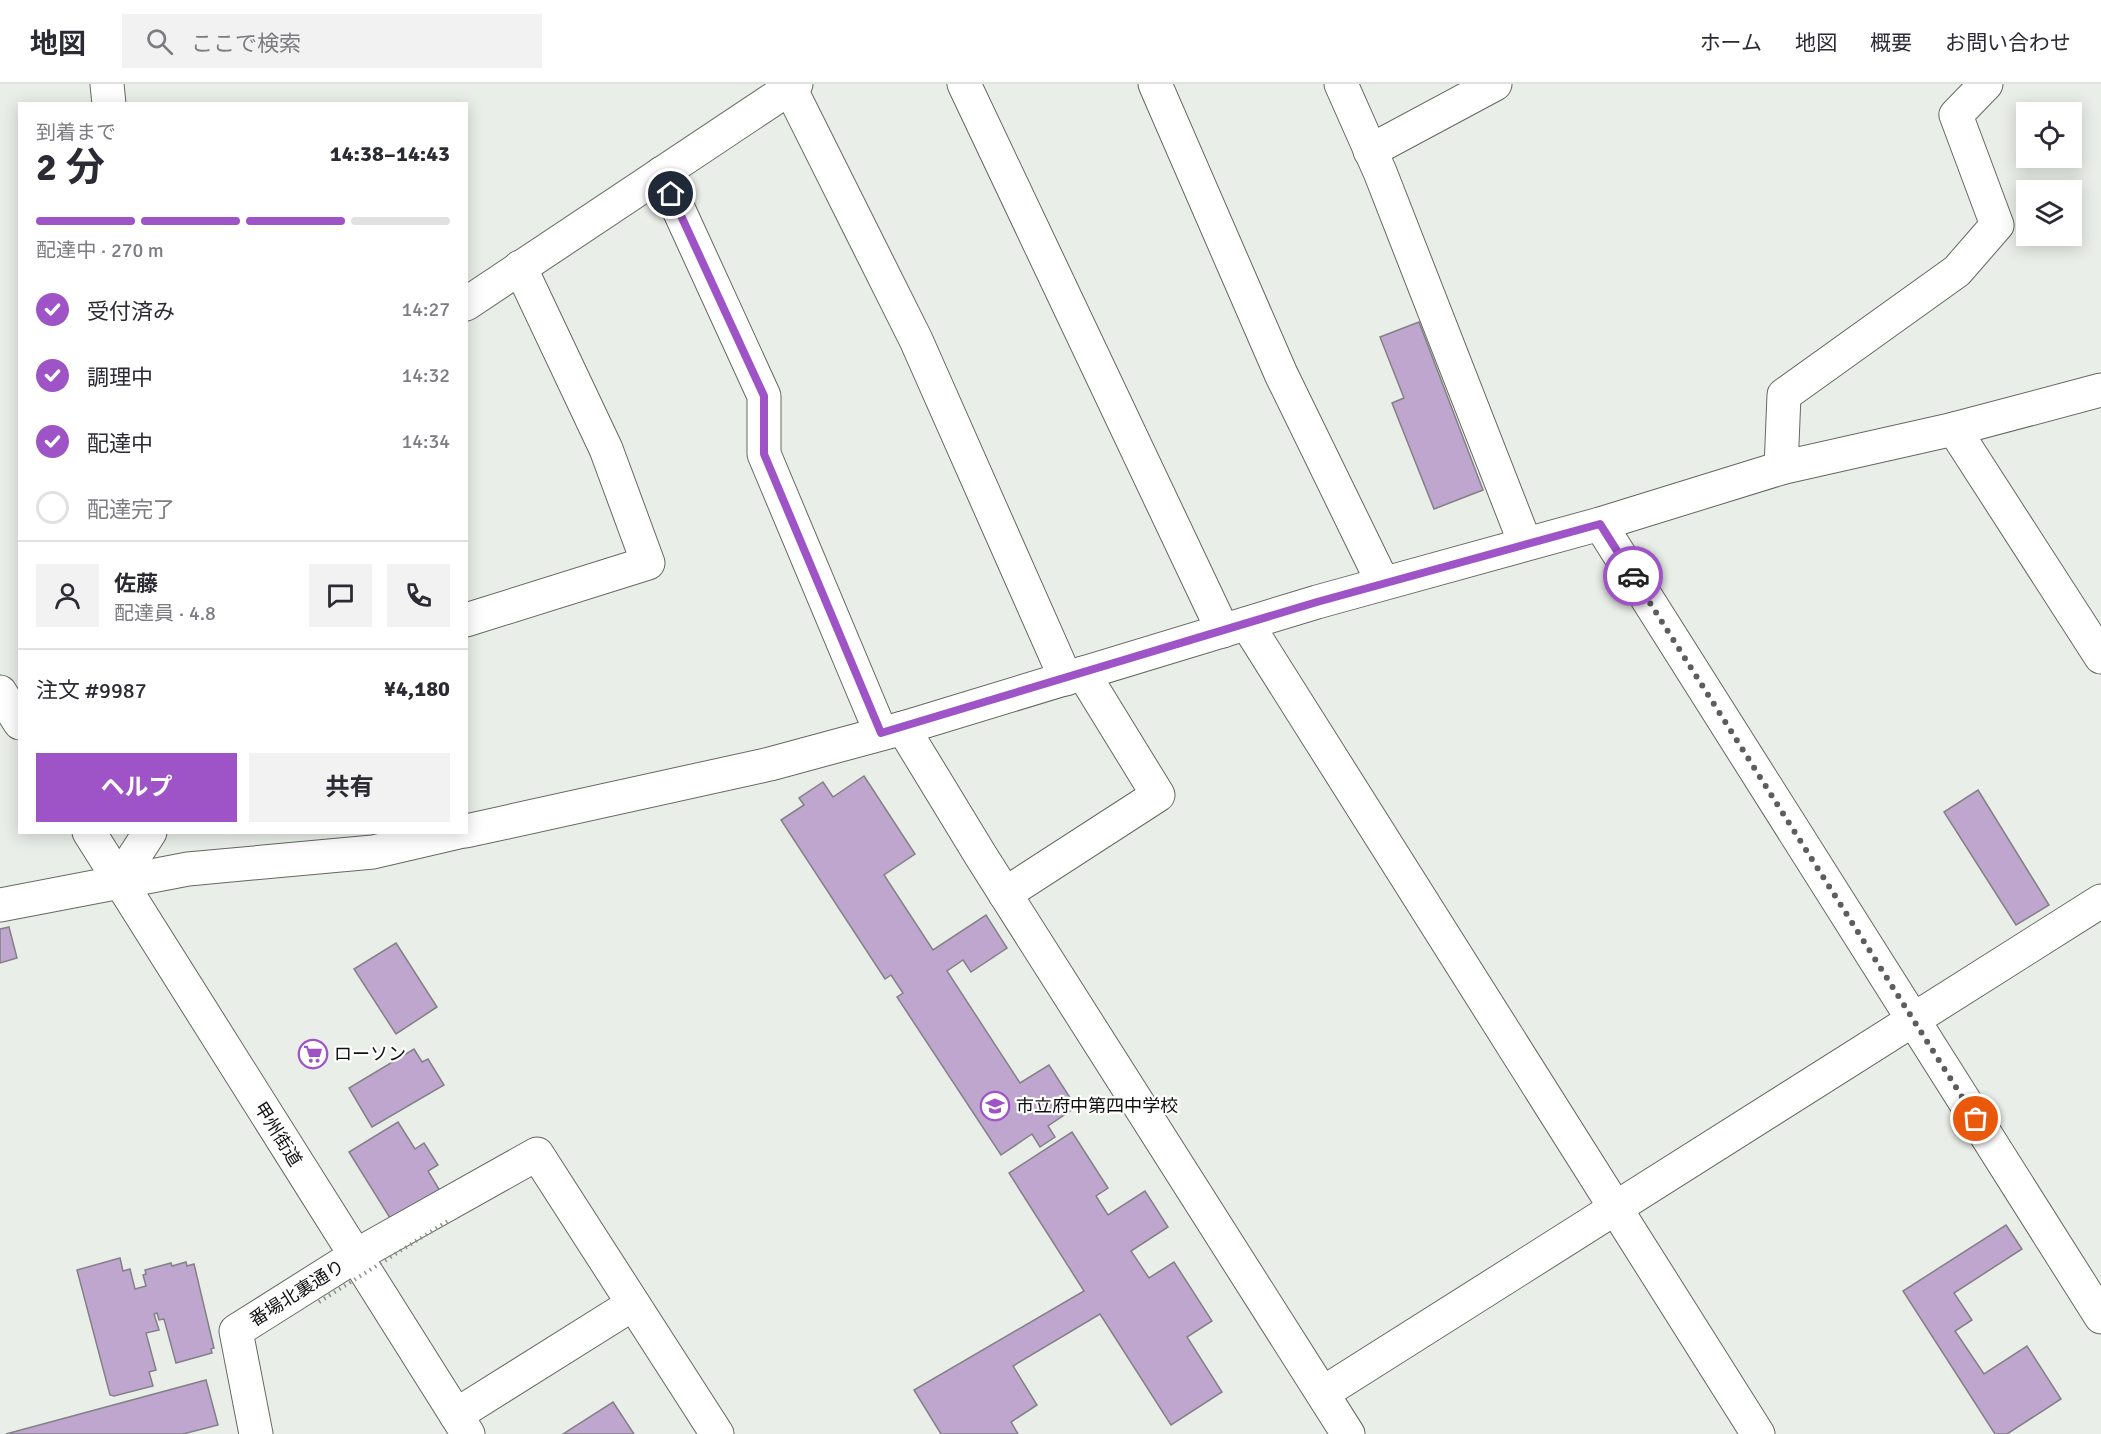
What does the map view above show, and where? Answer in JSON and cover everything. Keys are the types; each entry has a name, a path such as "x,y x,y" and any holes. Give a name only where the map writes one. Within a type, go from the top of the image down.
{"main road":[{"path":"107,84 109,102"},
{"path":"964,84 1235,627 1616,1208 1758,1434"},
{"path":"1155,84 1281,374 1383,583"},
{"path":"1341,84 1370,151 1525,543"},
{"path":"1370,151 1495,84"},
{"path":"1781,468 1785,431 1784,395 1958,271 1997,225 1956,115 1986,84"},
{"path":"468,303 793,86 1075,676 1158,795 1005,894"},
{"path":"662,173 764,396 764,454 892,730 1005,894 1348,1434"},
{"path":"468,619 648,563 606,449 520,267"},
{"path":"468,831 770,764 1075,676 1383,583 1600,524 1781,468 1954,429 2101,390"},
{"path":"1954,429 2101,657"},
{"path":"1600,524 2101,1317"},
{"path":"0,692 18,720"},
{"name":"甲州街道","path":"89,834 462,1424"},
{"path":"119,880 149,834"},
{"path":"0,905 119,880 373,852 450,834"},
{"path":"1323,1393 2101,901"},
{"path":"355,1256 537,1154 717,1434"},
{"name":"番場北裏通り","path":"256,1434 236,1331 355,1256"},
{"path":"462,1424 633,1304"}],"path":[{"path":"319,1302 451,1219"}],"building":[{"path":"1419,322 1483,490 1434,509 1392,403 1404,398 1380,337"},
{"name":"市立府中第四中学校","path":"864,776 915,854 884,875 933,950 986,915 1007,948 971,972 963,960 947,971 1020,1083 1049,1065 1076,1107 1048,1126 1055,1137 1040,1147 1032,1134 1001,1155 897,997 903,993 891,975 885,979 781,820 804,805 799,798 823,782 833,797"},
{"path":"1978,790 2049,905 2016,925 1944,812"},
{"path":"9,927 17,958 0,963 0,929"},
{"path":"396,943 437,1007 396,1034 354,969"},
{"path":"414,1049 422,1062 428,1059 444,1085 372,1127 349,1088"},
{"path":"398,1122 415,1149 424,1143 438,1165 428,1171 443,1196 395,1226 349,1152"},
{"path":"1072,1132 1108,1188 1096,1196 1108,1215 1145,1191 1168,1227 1131,1251 1149,1278 1174,1262 1212,1321 1187,1337 1222,1392 1171,1425 1100,1314 1013,1366 1037,1405 1011,1422 1018,1434 941,1434 914,1390 1084,1291 1009,1173"},
{"path":"2006,1225 2022,1249 1954,1293 1972,1320 1955,1331 1984,1374 2027,1346 2061,1399 2007,1434 1995,1434 1903,1291"},
{"path":"120,1258 123,1271 130,1269 135,1289 146,1286 143,1275 146,1274 145,1270 171,1263 172,1266 186,1262 187,1266 194,1264 214,1348 211,1349 212,1353 176,1363 164,1319 159,1320 157,1313 154,1314 159,1330 146,1333 156,1370 149,1372 153,1386 114,1396 110,1395 77,1270"},
{"path":"206,1380 218,1425 183,1434 6,1434"},
{"path":"613,1402 634,1434 563,1434"}],"way so far":[{"path":"1633,576 1976,1119"}],"place":[{"name":"ローソン","path":"313,1054"},
{"name":"市立府中第四中学校","path":"995,1106"}],"route":[{"path":"671,194 764,396 764,454 881,733 1317,602 1600,524 1633,576"}]}
